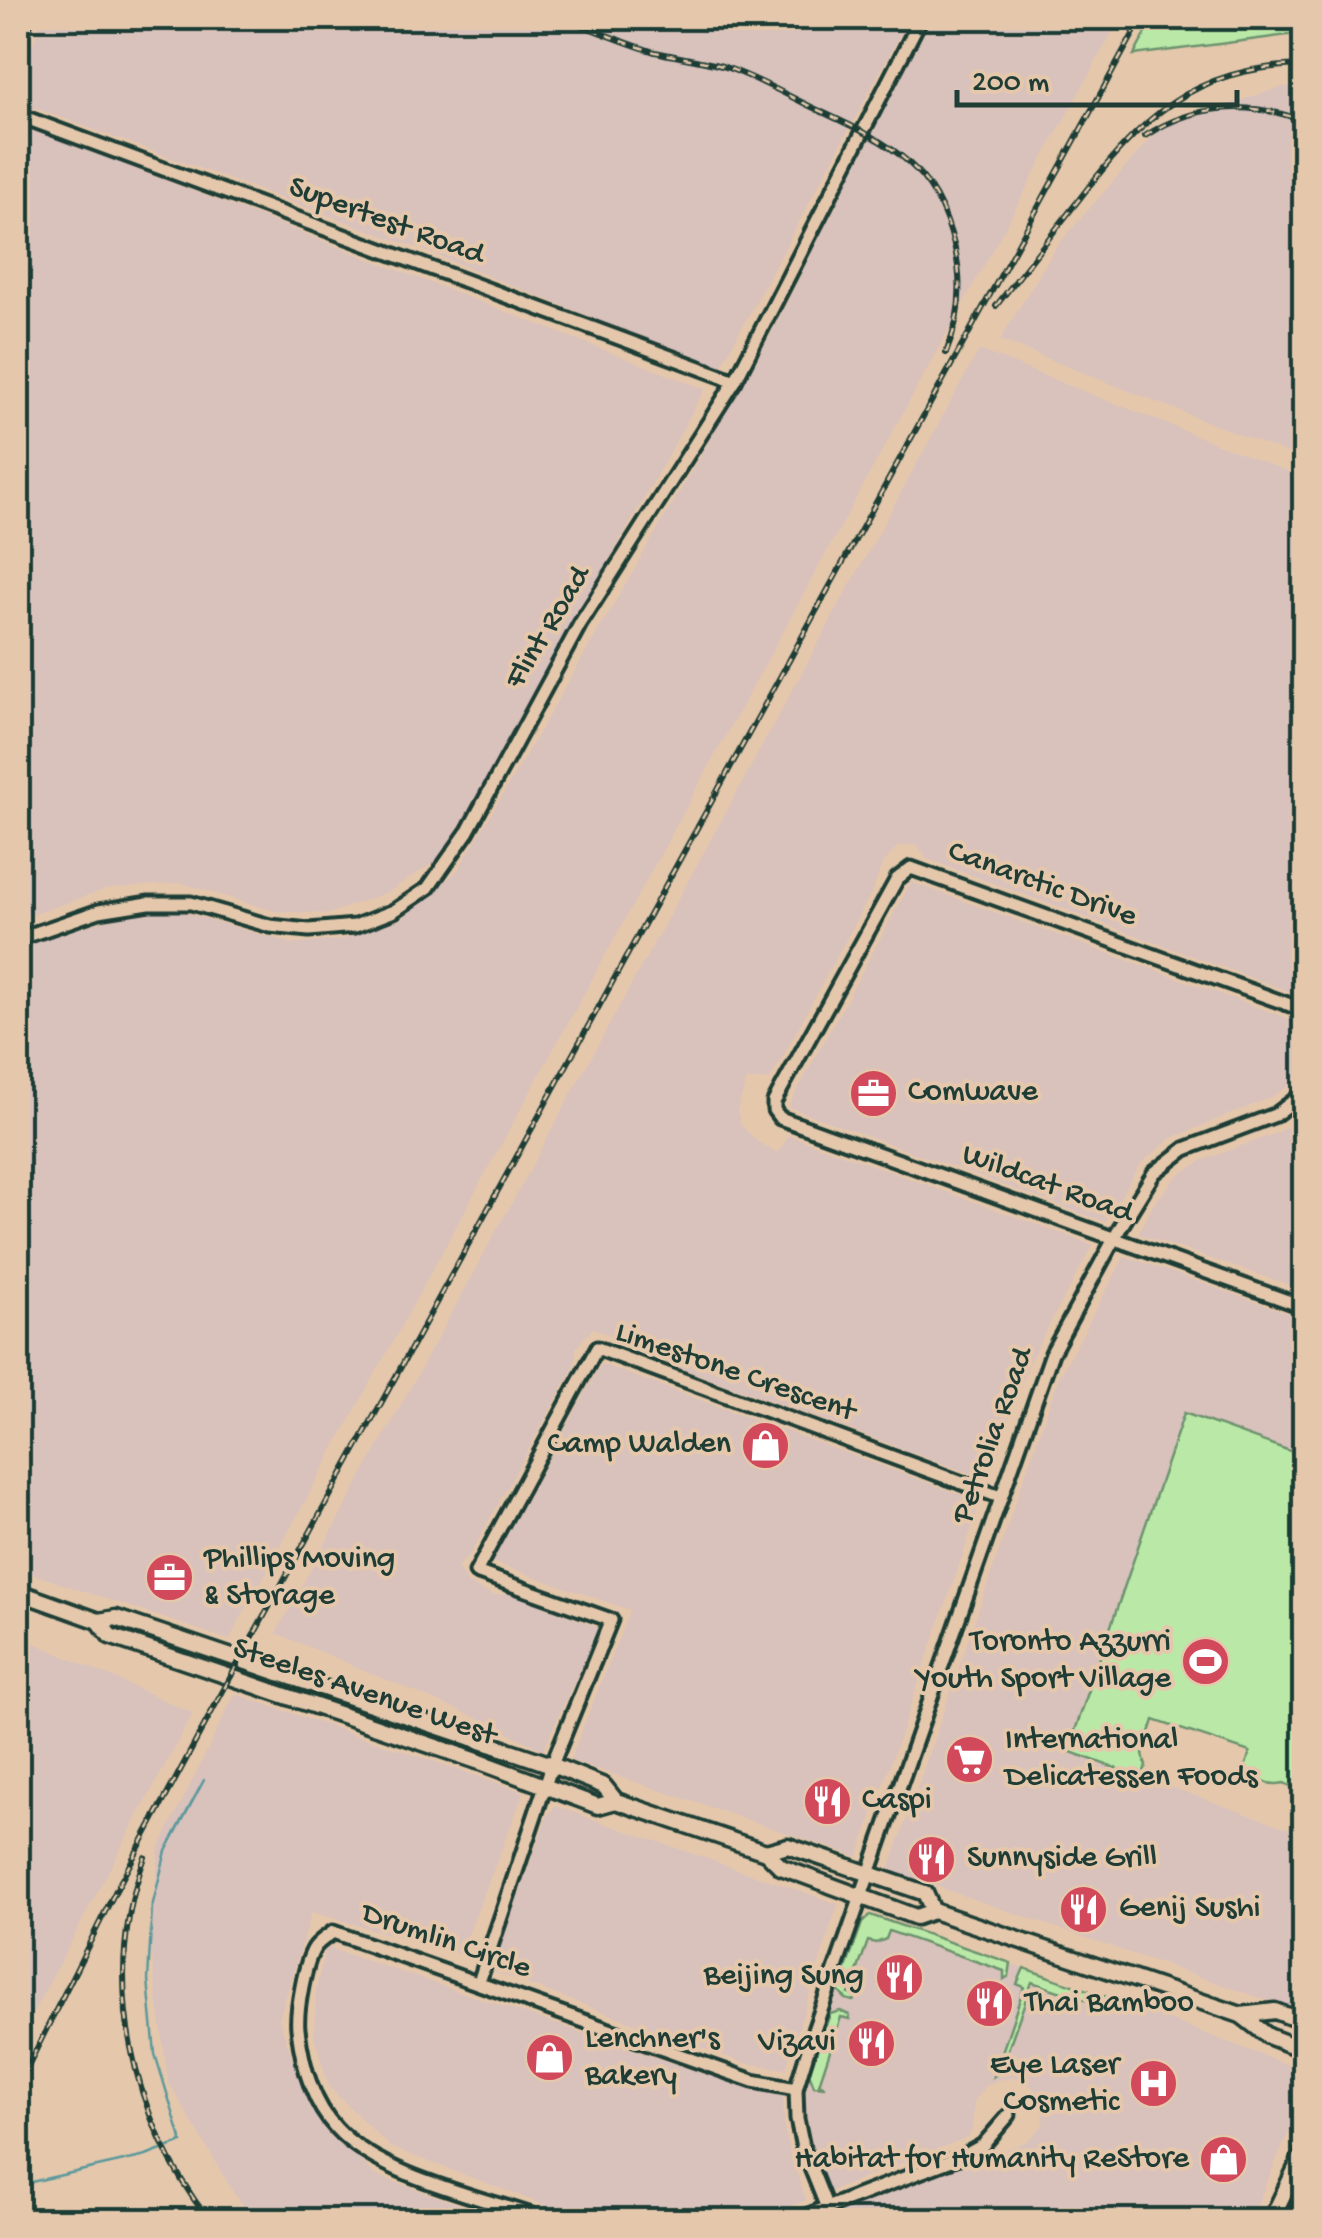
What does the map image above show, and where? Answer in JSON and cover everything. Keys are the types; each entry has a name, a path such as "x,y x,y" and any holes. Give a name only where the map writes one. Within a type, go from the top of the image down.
{"main road":[{"name":"Steeles Avenue West","path":"18,1592 99,1621 116,1618 552,1765 604,1786 616,1800 766,1852 781,1867 916,1917 934,1911 1241,2015 1268,2036 1304,2050"},
{"name":"Steeles Avenue West","path":"99,1621 110,1636 598,1806 616,1800"},
{"name":"Steeles Avenue West","path":"766,1852 788,1846 926,1893 934,1911"},
{"name":"Steeles Avenue West","path":"1241,2015 1275,2011 1304,2022"},
{"path":"1271,2220 1304,2151"},
{"path":"1293,2220 1304,2196"}],"street":[{"path":"18,40 26,18"},
{"name":"Flint Road","path":"18,938 99,911 149,903 191,903 270,926 309,930 355,926 394,911 428,888 468,832 580,624 736,381 921,18"},
{"name":"Supertest Road","path":"18,114 736,381"},
{"name":"Canarctic Drive","path":"774,1110 774,1102 898,879 911,868 1304,1010"},
{"name":"Petrolia Road","path":"796,2090 1048,1361 1144,1187 1173,1157 1195,1144 1276,1114 1304,1093"},
{"name":"Wildcat Road","path":"774,1110 780,1118 1304,1307"},
{"name":"Limestone Crescent","path":"552,1765 611,1620 476,1572 598,1348 1000,1497"},
{"path":"479,1982 552,1765"},
{"name":"Drumlin Circle","path":"546,2220 428,2182 357,2148 320,2107 301,2051 296,2012 314,1948 333,1932 752,2081 796,2090"},
{"path":"796,2090 803,2148 826,2208"},
{"path":"794,2220 967,2154 983,2145 1009,2114"}],"shaded area":[{"path":"42,18 909,18 720,368 415,247 18,102 18,88"},
{"path":"931,18 1120,18 229,1640 18,1569 18,948 124,914 176,910 293,944 341,940 403,918 459,869 764,347"},
{"path":"1285,86 1304,92 1304,460 1000,340 1056,247 1161,126"},
{"path":"18,123 705,389 444,856 388,892 328,914 274,911 181,883 106,889 18,920"},
{"path":"979,350 1304,478 1304,997 927,859 917,845 898,846 881,866 874,888 770,1080 747,1080 737,1111 741,1125 778,1154 789,1135 1093,1245 1030,1360 988,1480 626,1348 616,1338 593,1328 576,1348 575,1365 471,1553 457,1567 468,1584 493,1595 515,1594 599,1628 543,1750 276,1633"},
{"path":"911,882 1304,1024 1304,1066 1287,1087 1270,1098 1172,1138 1141,1163 1105,1222 788,1107"},
{"path":"1304,1115 1304,1290 1138,1234 1153,1205 1177,1176 1203,1160 1277,1133"},
{"path":"1125,1256 1304,1319 1304,1456 1185,1414 1068,1751 1304,1834 1304,2013 892,1871 890,1867 1058,1379"},
{"path":"601,1364 981,1502 858,1857 570,1760 630,1610 492,1562"},
{"path":"18,1636 193,1713 18,2041"},
{"path":"235,1694 524,1792 460,1955 312,1912 279,2019 308,2104 375,2175 504,2220 255,2220 233,2192 168,2081 150,1942 159,1848"},
{"path":"555,1806 838,1904 786,2069 744,2063 494,1972 546,1818"},
{"path":"870,1915 1127,2004 1304,2071 1304,2098 1250,2220 821,2220 1027,2141 1043,2125 1044,2103 1031,2086 1014,2078 997,2080 985,2086 974,2102 968,2137 831,2191 826,2186 813,2151 805,2106 809,2074 862,1923"},
{"path":"326,1947 738,2085 779,2093 783,2096 789,2150 806,2200 756,2220 584,2220 390,2147 329,2087 314,2036 316,1989"}],"green space":[{"path":"1154,18 1304,18 1304,33 1134,55"},
{"path":"1184,1413 1304,1456 1304,1792 1284,1783 1269,1783 1256,1775 1253,1784 1241,1780 1250,1752 1154,1720 1143,1754 1146,1766 1142,1778 1068,1751"},
{"path":"870,1915 1011,1963 1009,1976 1004,1979 1004,1971 889,1931 886,1939 868,1941 849,1994 857,1997 853,2001 846,1999 838,1991 862,1923"},
{"path":"1024,1968 1127,2004 1124,2013 1032,1982 1000,2072 994,2076 1024,1987 1017,1984"},
{"path":"840,2011 850,2019 841,2017 819,2084 826,2087 814,2086 809,2073 830,2014"}],"waterway":[{"path":"18,2185 146,2156 182,2142 155,2054 148,1980 152,1907 166,1851 204,1780"}],"railway":[{"path":"562,18 655,52 747,75 867,134 906,160 935,196 955,249 959,302 946,353"},
{"path":"18,2086 115,1892 218,1700 1142,18"},
{"path":"996,306 1101,172 1147,122 1200,87 1230,75 1304,65"},
{"path":"1145,136 1183,117 1223,109 1263,110 1304,121"},
{"path":"145,1857 132,1903 125,1951 125,1999 131,2046 160,2138 209,2220"}],"place":[{"name":"Comwave","path":"873,1093"},
{"name":"Camp Walden","path":"766,1445"},
{"name":"Phillips Moving & Storage","path":"169,1578"},
{"name":"Toronto Azzurri Youth Sport Village","path":"1206,1661"},
{"name":"International Delicatessen Foods","path":"970,1759"},
{"name":"Caspi","path":"827,1801"},
{"name":"Sunnyside Grill","path":"932,1859"},
{"name":"Genij Sushi","path":"1084,1909"},
{"name":"Beijing Sung","path":"899,1977"},
{"name":"Thai Bamboo","path":"990,2004"},
{"name":"Vizavi","path":"871,2043"},
{"name":"Lenchner's Bakery","path":"550,2058"},
{"name":"Eye Laser Cosmetic","path":"1154,2084"},
{"name":"Habitat for Humanity ReStore","path":"1224,2160"}]}
